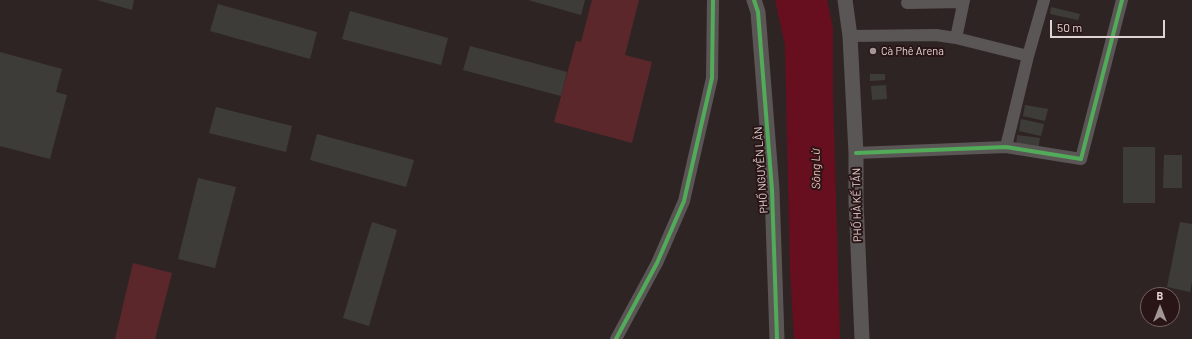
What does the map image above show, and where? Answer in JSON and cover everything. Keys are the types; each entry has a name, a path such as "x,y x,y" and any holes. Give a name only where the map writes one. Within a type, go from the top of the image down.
{"street":[{"path":"616,339 657,263 684,201 712,78 713,0"},
{"name":"PHỐ NGUYỄN LÂN","path":"754,0 758,12 772,190 777,339"},
{"name":"PHỐ HÀ KẾ TẤN","path":"845,0 850,36 856,153 856,202 862,339"},
{"path":"1006,148 1028,56 1044,0"},
{"path":"856,153 1006,148 1081,159 1122,0"},
{"path":"907,3 963,1 956,38"},
{"path":"850,36 936,35 956,38 1028,56"}],"shaded area":[{"path":"592,0 639,0 625,55 652,62 632,143 554,122 576,41 581,42"},
{"path":"133,263 172,273 155,339 115,339"}],"water":[{"name":"Sông Lừ","path":"775,0 827,0 833,28 833,96 840,339 794,339 790,271 785,45"}],"building":[{"path":"97,0 134,0 132,10"},
{"path":"528,0 585,0 581,15"},
{"path":"218,4 317,32 310,59 210,31"},
{"path":"1051,7 1080,14 1078,20 1050,14"},
{"path":"350,11 448,38 441,65 342,39"},
{"path":"470,46 567,72 561,96 463,70"},
{"path":"0,52 62,69 56,92 67,95 50,159 0,146"},
{"path":"870,74 885,74 885,80 870,81"},
{"path":"886,85 887,99 872,100 871,86"},
{"path":"1025,105 1048,109 1045,121 1023,116"},
{"path":"216,107 292,126 286,152 209,133"},
{"path":"1021,119 1044,124 1041,136 1019,131"},
{"path":"317,134 414,160 406,187 310,160"},
{"path":"1017,135 1040,138 1038,150 1016,147"},
{"path":"1123,147 1155,147 1155,203 1123,203"},
{"path":"1164,155 1182,155 1182,188 1163,188"},
{"path":"198,178 236,187 215,268 178,259"},
{"path":"372,222 397,230 369,326 343,318"},
{"path":"1180,222 1192,224 1192,282 1190,292 1180,290 1180,287 1167,287"}],"cycle path":[{"path":"616,339 657,263 684,201 712,78 713,0"},
{"path":"754,0 758,12 772,190 777,339"},
{"path":"856,153 1006,147 1081,159 1122,0"}],"place":[{"name":"Cà Phê Arena","path":"873,51"}]}
